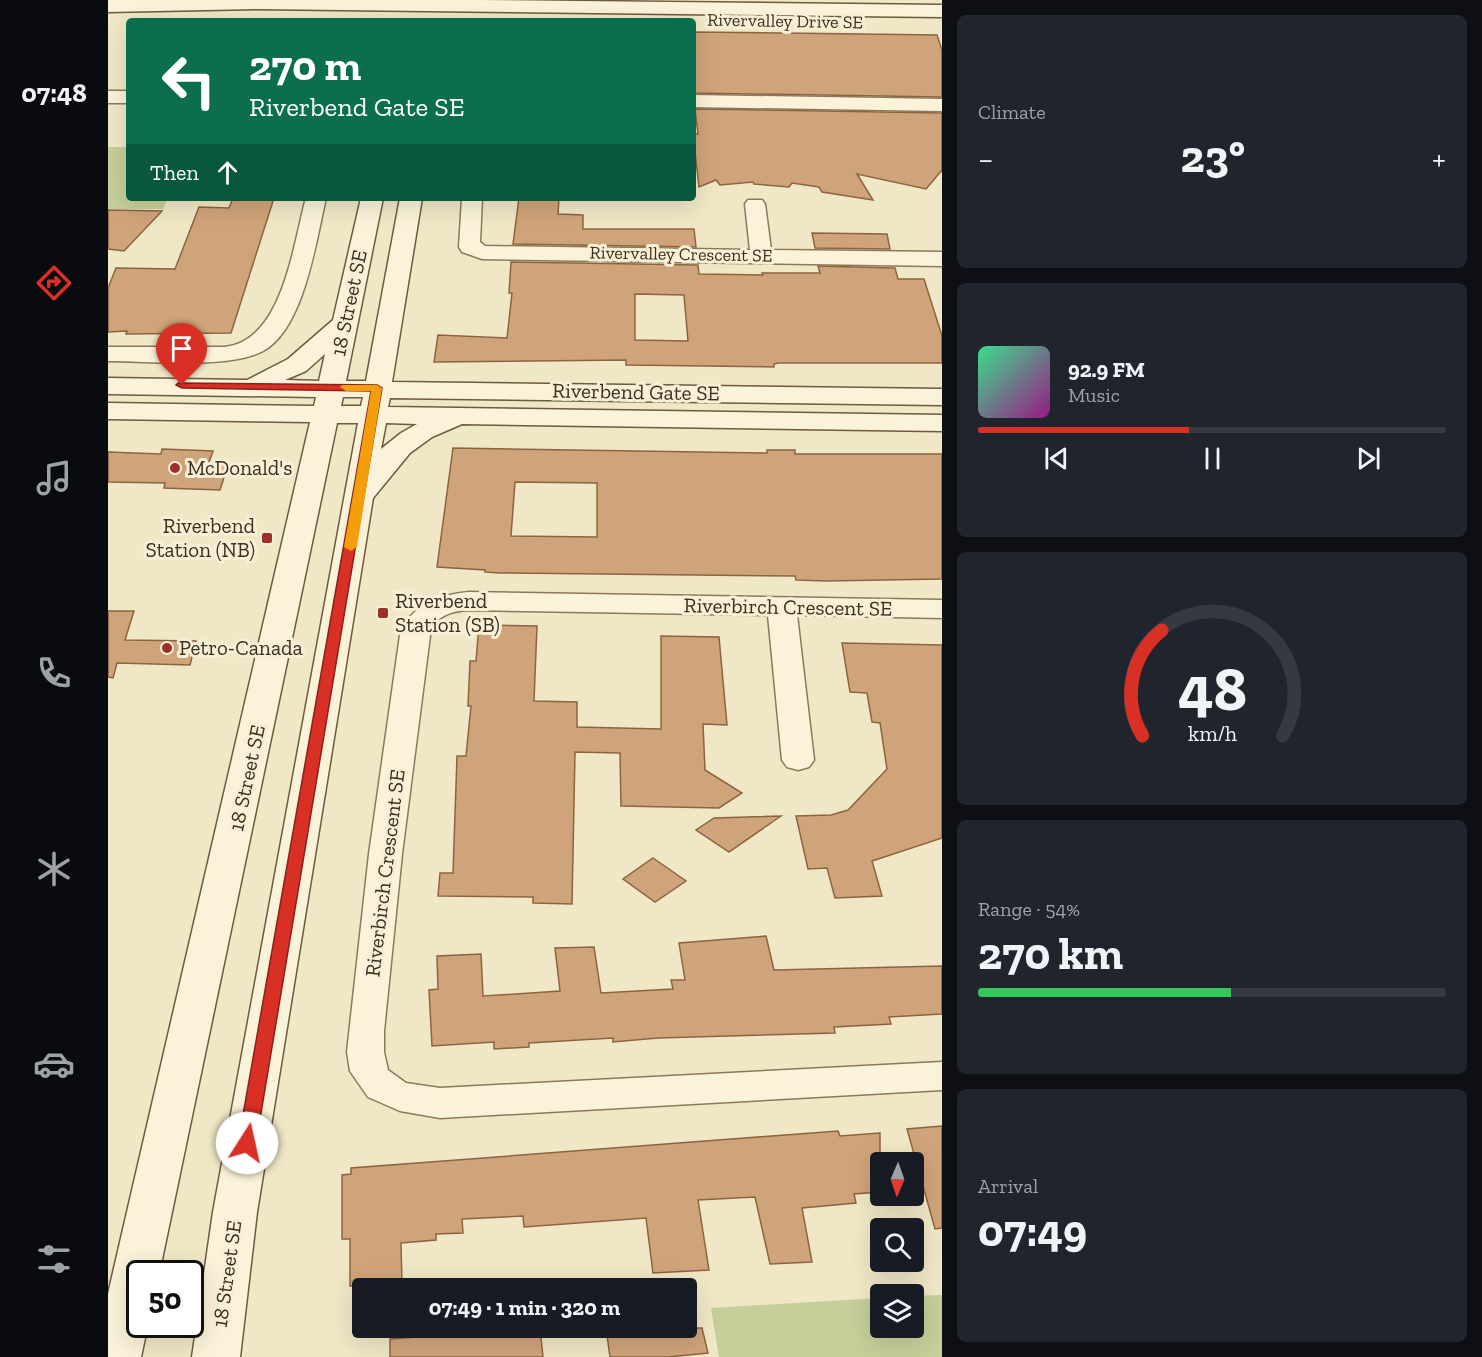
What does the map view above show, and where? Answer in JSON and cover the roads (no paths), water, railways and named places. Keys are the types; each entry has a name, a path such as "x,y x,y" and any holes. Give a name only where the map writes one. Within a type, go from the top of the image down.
{"street":[{"path":"108,6 366,2 413,11"},
{"path":"108,16 413,11"},
{"name":"Rivervalley Drive SE","path":"413,11 942,11"},
{"name":"Rivervalley Drive SE","path":"447,11 494,18"},
{"name":"Rivervalley Drive SE","path":"696,21 942,23"},
{"path":"108,97 126,97"},
{"path":"696,101 942,105"},
{"path":"108,354 238,353 261,343 283,315 315,201"},
{"name":"18 Street SE","path":"117,1357 242,802 371,201"},
{"name":"18 Street SE","path":"216,1357 239,1188 410,201"},
{"name":"Rivervalley Crescent SE","path":"472,201 470,247 482,252 942,259"},
{"path":"754,204 761,255"},
{"path":"250,386 297,365 345,323"},
{"path":"108,386 250,386 328,400"},
{"name":"Riverbend Gate SE","path":"374,401 942,397"},
{"path":"108,411 328,400 374,401"},
{"name":"Riverbend Gate SE","path":"374,401 467,416 942,423"},
{"path":"359,501 382,462 411,437 442,423 467,416"},
{"name":"Riverbirch Crescent SE","path":"942,609 469,601 435,607 422,617 416,628 375,940 367,1049 369,1070 377,1083 388,1092 440,1103 942,1076"},
{"path":"782,607 798,760"},
{"path":"108,1316 141,1247"}],"place":[{"name":"McDonald's","path":"175,468"},
{"name":"Riverbend Station (NB)","path":"267,538"},
{"name":"Riverbend Station (SB)","path":"383,613"},
{"name":"Petro-Canada","path":"167,648"}]}
